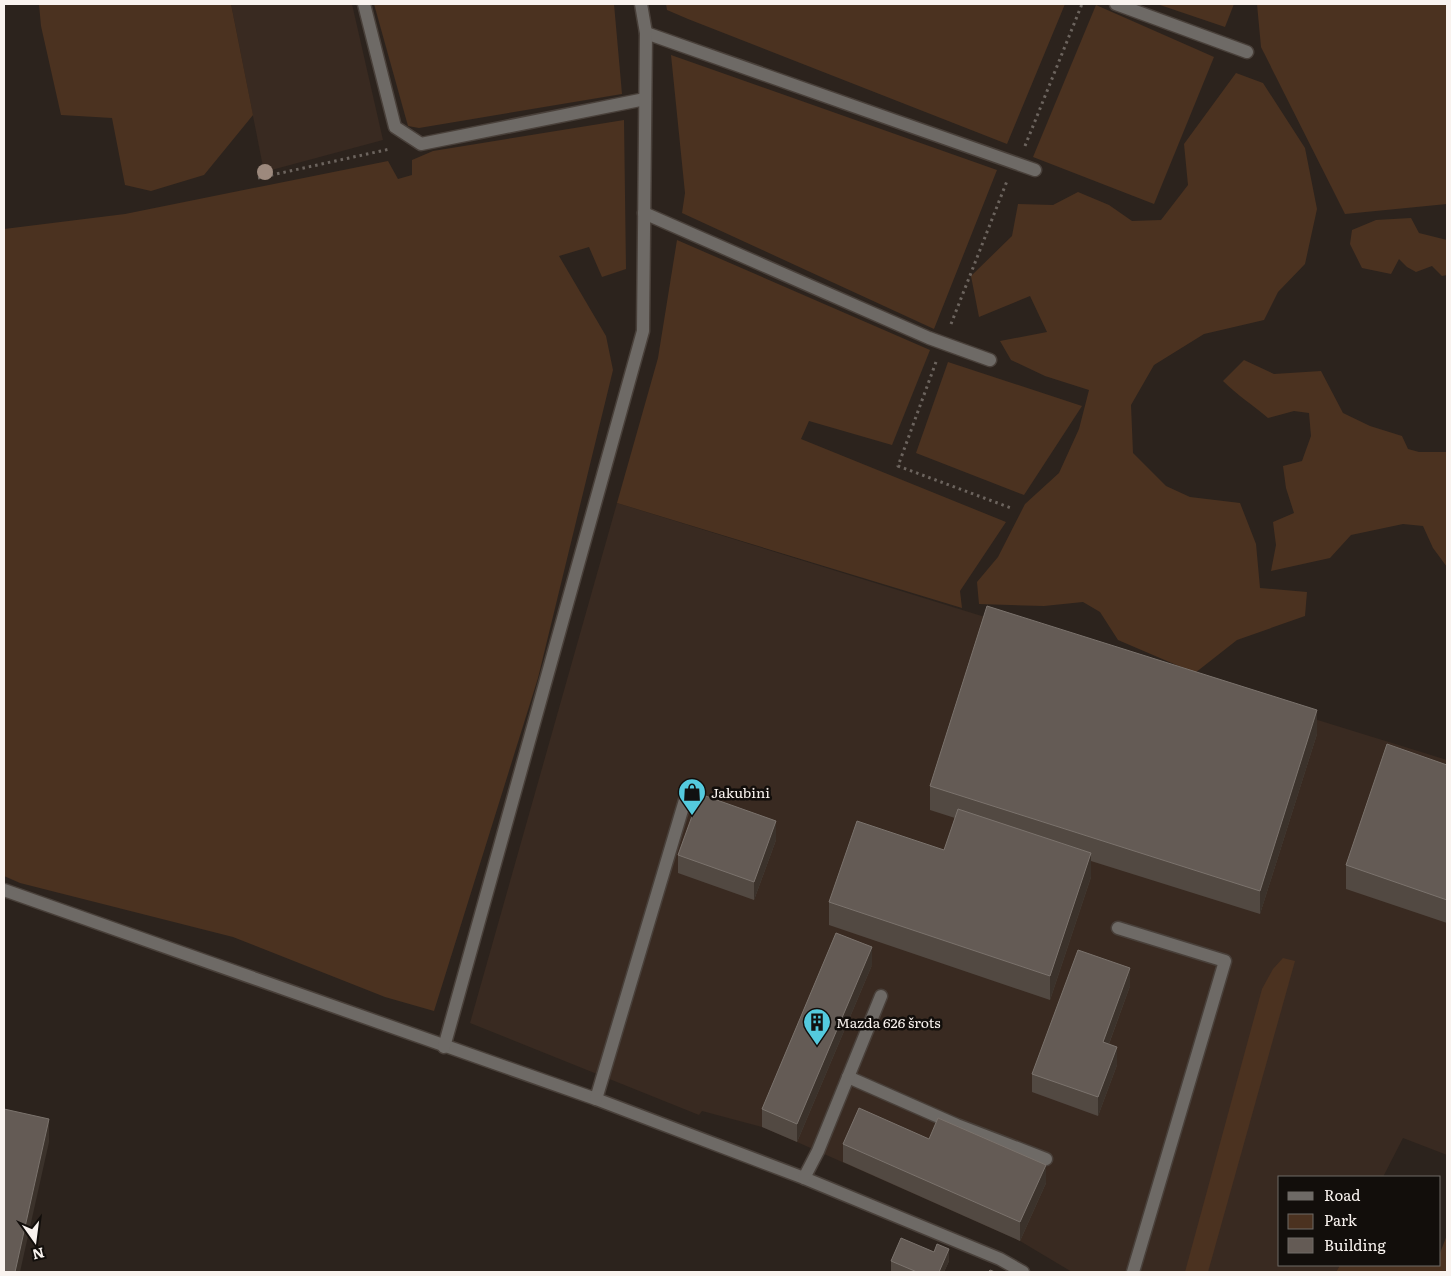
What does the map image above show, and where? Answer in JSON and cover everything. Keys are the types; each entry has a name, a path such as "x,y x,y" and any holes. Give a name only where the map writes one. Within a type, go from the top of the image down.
{"street":[{"path":"364,4 395,127 420,144 645,99"},
{"path":"444,1047 642,331 646,33 641,4"},
{"path":"1116,4 1247,52"},
{"path":"646,33 1035,170"},
{"path":"644,213 929,338 990,360"},
{"path":"596,1099 601,1076 688,790"},
{"path":"4,890 444,1047 596,1099 804,1178 1000,1259 1023,1272"},
{"path":"1118,928 1225,961 1134,1272"},
{"path":"804,1178 818,1151 881,996"},
{"path":"848,1077 939,1117 1046,1159"}],"path":[{"path":"1014,163 1024,148 1082,4"},
{"path":"258,178 392,148 420,144"}],"shaded area":[{"path":"231,4 352,4 383,140 264,172"},
{"path":"617,503 1447,760 1447,1155 1403,1138 1384,1176 1278,1176 1278,1266 1339,1266 1336,1272 1072,1272 1020,1241 762,1127 702,1111 699,1115 470,1023"}],"green space":[{"path":"39,4 231,4 253,115 204,175 151,191 125,185 112,118 61,115 41,26"},
{"path":"374,4 614,4 622,94 419,128 408,126"},
{"path":"666,4 1065,4 1007,144 688,19 667,10"},
{"path":"1157,4 1234,4 1225,27"},
{"path":"1257,4 1447,4 1447,204 1345,214 1261,47"},
{"path":"1096,5 1214,57 1154,204 1033,157"},
{"path":"671,55 997,170 934,329 682,213 685,193"},
{"path":"1236,73 1263,83 1305,148 1317,209 1305,264 1278,292 1264,320 1204,334 1154,365 1131,405 1133,453 1166,486 1190,497 1240,503 1256,544 1260,588 1307,592 1305,616 1237,640 1195,673 1118,640 1100,612 1083,602 1044,606 979,604 977,582 998,557 1025,504 1059,473 1079,429 1089,390 1045,376 1011,360 1000,341 1047,332 1030,296 979,317 971,276 1012,236 1018,204 1053,205 1078,192 1109,205 1132,221 1161,220 1188,185 1184,144"},
{"path":"624,120 626,269 602,277 589,247 559,256 606,336 613,370 538,678 434,1011 385,997 233,937 20,883 4,876 4,229 125,214 388,161 398,179 412,175 412,160 433,151"},
{"path":"1411,218 1419,233 1447,240 1447,275 1442,276 1432,266 1416,272 1399,259 1391,274 1362,268 1350,244 1352,230 1376,220"},
{"path":"677,240 930,350 892,445 809,421 801,439 1006,522 960,591 962,608 617,503 658,358"},
{"path":"1244,360 1274,374 1321,371 1343,413 1370,426 1402,436 1408,449 1419,452 1447,452 1447,567 1433,548 1423,526 1403,524 1351,535 1330,558 1271,571 1276,545 1273,522 1294,513 1286,488 1283,466 1302,461 1311,436 1309,413 1294,411 1268,418 1239,395 1223,381"},
{"path":"948,362 1082,406 1024,495 916,453"},
{"path":"1283,958 1295,961 1208,1272 1185,1272 1262,989 1273,969"},
{"path":"1447,1235 1447,1272 1336,1272 1339,1266 1441,1266 1441,1250"}],"building":[{"path":"987,606 1317,710 1260,891 930,786"},
{"path":"1387,744 1447,765 1447,900 1346,865"},
{"path":"700,794 776,821 754,882 678,855"},
{"path":"958,809 1091,853 1050,976 829,902 857,821 944,850"},
{"name":"Mazda 626 šrots","path":"836,933 872,947 797,1124 762,1109"},
{"path":"1078,950 1130,968 1103,1042 1117,1047 1098,1097 1032,1074"},
{"path":"859,1108 929,1139 938,1118 1046,1165 1020,1222 843,1144"},
{"path":"4,1109 49,1119 15,1272 4,1272"},
{"path":"901,1238 934,1252 937,1244 949,1249 939,1272 917,1272 891,1261"}],"place":[{"name":"Jakubini","path":"692,816"},
{"name":"Mazda 626 šrots","path":"817,1046"}]}
